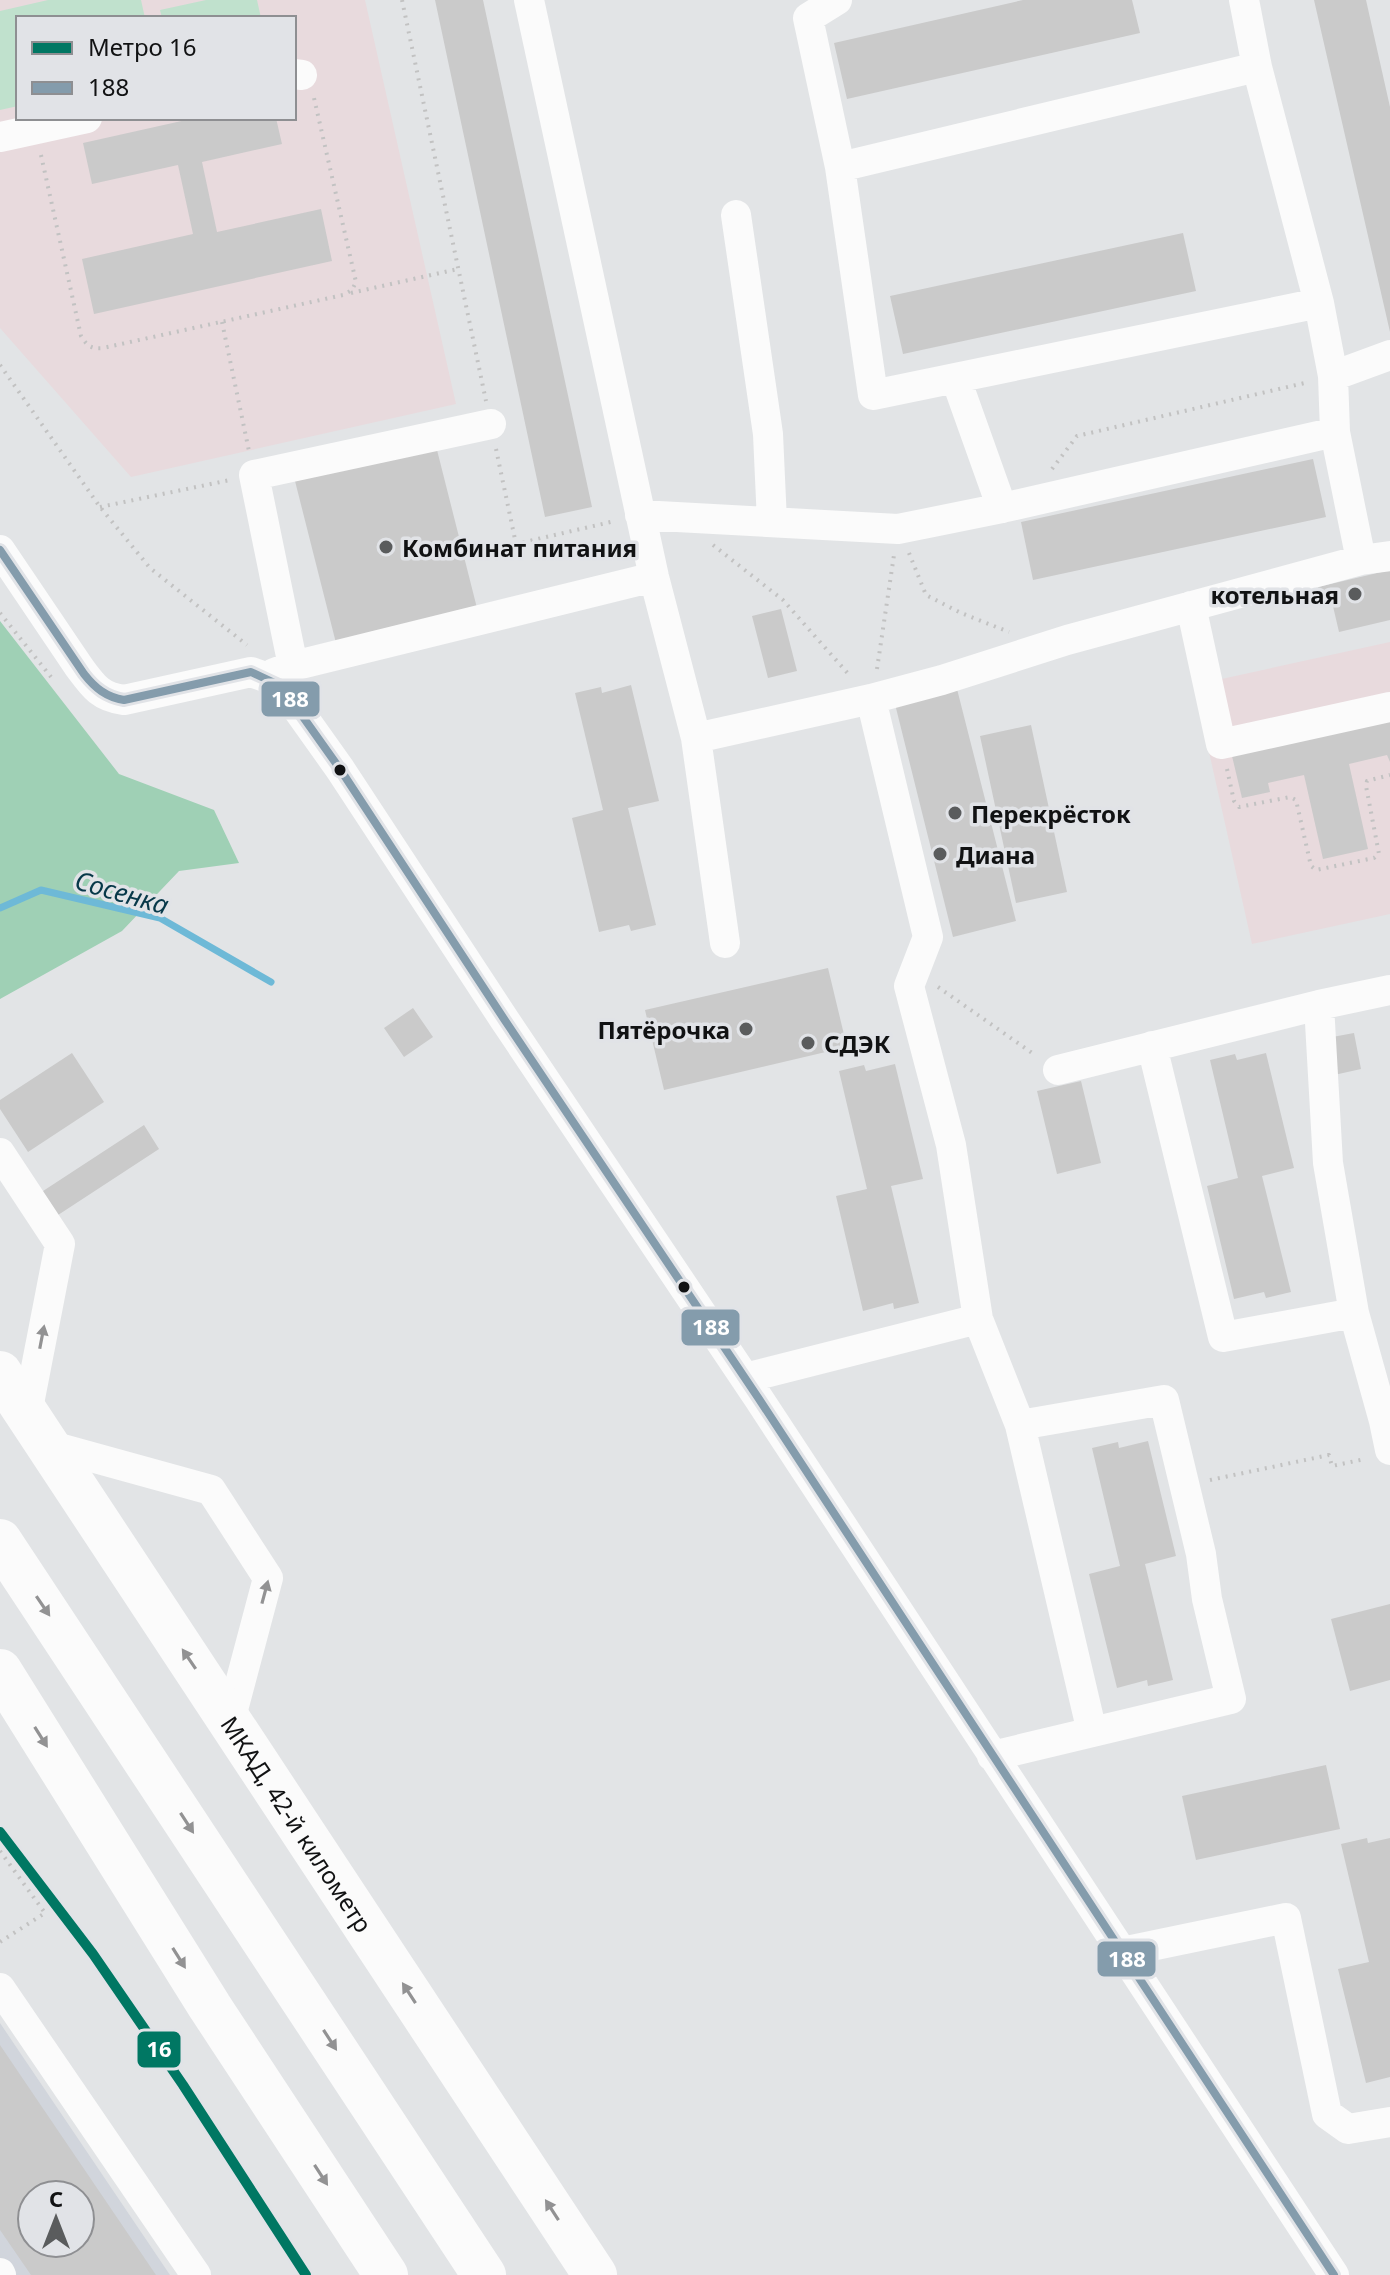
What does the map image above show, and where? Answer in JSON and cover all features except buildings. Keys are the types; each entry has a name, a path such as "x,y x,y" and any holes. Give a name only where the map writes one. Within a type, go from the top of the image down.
{"highway":[{"name":"МКАД, 42-й километр","path":"0,1373 595,2275"},
{"path":"0,1541 484,2275"},
{"path":"0,1671 210,2007 386,2275"}],"street":[{"path":"529,0 654,577 696,738 725,943"},
{"path":"837,0 808,18 840,167 873,395 1319,303"},
{"path":"696,738 871,699 1067,640 1376,558 1335,432 1333,376 1319,303 1257,67 1244,0"},
{"path":"840,167 1257,67"},
{"path":"0,137 78,120"},
{"path":"736,215 768,434 772,522"},
{"path":"1333,376 1390,355"},
{"path":"956,379 1014,505"},
{"path":"491,424 254,475 281,686 340,769 745,1378 1334,2275"},
{"path":"640,515 898,529 1335,432"},
{"path":"0,550 93,685 110,699 124,700 251,672 279,671 654,577"},
{"path":"1191,606 1221,744 1390,707"},
{"path":"871,699 928,937 909,986 951,1145 978,1319 1020,1425 1092,1732"},
{"path":"1058,1070 1390,990"},
{"path":"1319,1005 1328,1163 1354,1313 1385,1437"},
{"path":"1152,1046 1223,1337 1354,1313"},
{"path":"0,1153 60,1244 37,1430 211,1490 268,1578 230,1721"},
{"path":"745,1378 978,1319"},
{"path":"992,1756 1231,1699 1207,1599 1201,1554 1164,1400 1020,1425"},
{"path":"1122,1952 1286,1918 1327,2114 1348,2129 1390,2122"},
{"path":"0,1988 196,2275"}],"path":[{"path":"402,0 516,544 640,515"},
{"path":"298,75 311,84 356,282 352,290 343,295"},
{"path":"35,130 81,336 86,345 94,349 458,269"},
{"path":"100,507 254,475 222,322"},
{"path":"1014,505 1077,436 1333,376"},
{"path":"677,517 783,600 871,699"},
{"path":"898,529 926,595 961,613 1011,632"},
{"path":"871,699 898,529"},
{"path":"1221,744 1236,805 1244,807 1290,797 1296,800 1311,866 1316,870 1374,858 1379,854 1366,786 1367,781 1390,775"},
{"path":"927,980 1058,1070"},
{"path":"1185,1485 1329,1455 1332,1466 1385,1437"},
{"path":"0,1851 45,1913 0,1942"}],"shaded area":[{"path":"0,0 365,0 456,404 131,477 0,328"},
{"path":"1390,642 1390,914 1252,944 1194,685"},
{"path":"0,2023 170,2275 0,2275"}],"green space":[{"path":"48,0 141,0 145,16 16,16 16,106 0,110 0,11"},
{"path":"206,0 257,0 261,16 162,16 160,10"},
{"path":"0,621 119,774 214,810 239,863 179,871 122,931 0,999"}],"waterway":[{"name":"Сосенка","path":"0,908 41,890 160,918 271,982"}],"metro line":[{"name":"16","path":"0,1832 93,1954 183,2085 306,2275"}],"transit line":[{"name":"188","path":"0,550 84,674 106,694 124,700 251,672 281,686 340,769 759,1399 1334,2275"}],"place":[{"name":"Комбинат питания","path":"386,547"},
{"name":"котельная","path":"1355,594"},
{"name":"Перекрёсток","path":"955,813"},
{"name":"Диана","path":"940,854"},
{"name":"Пятёрочка","path":"746,1029"},
{"name":"СДЭК","path":"808,1043"}]}
